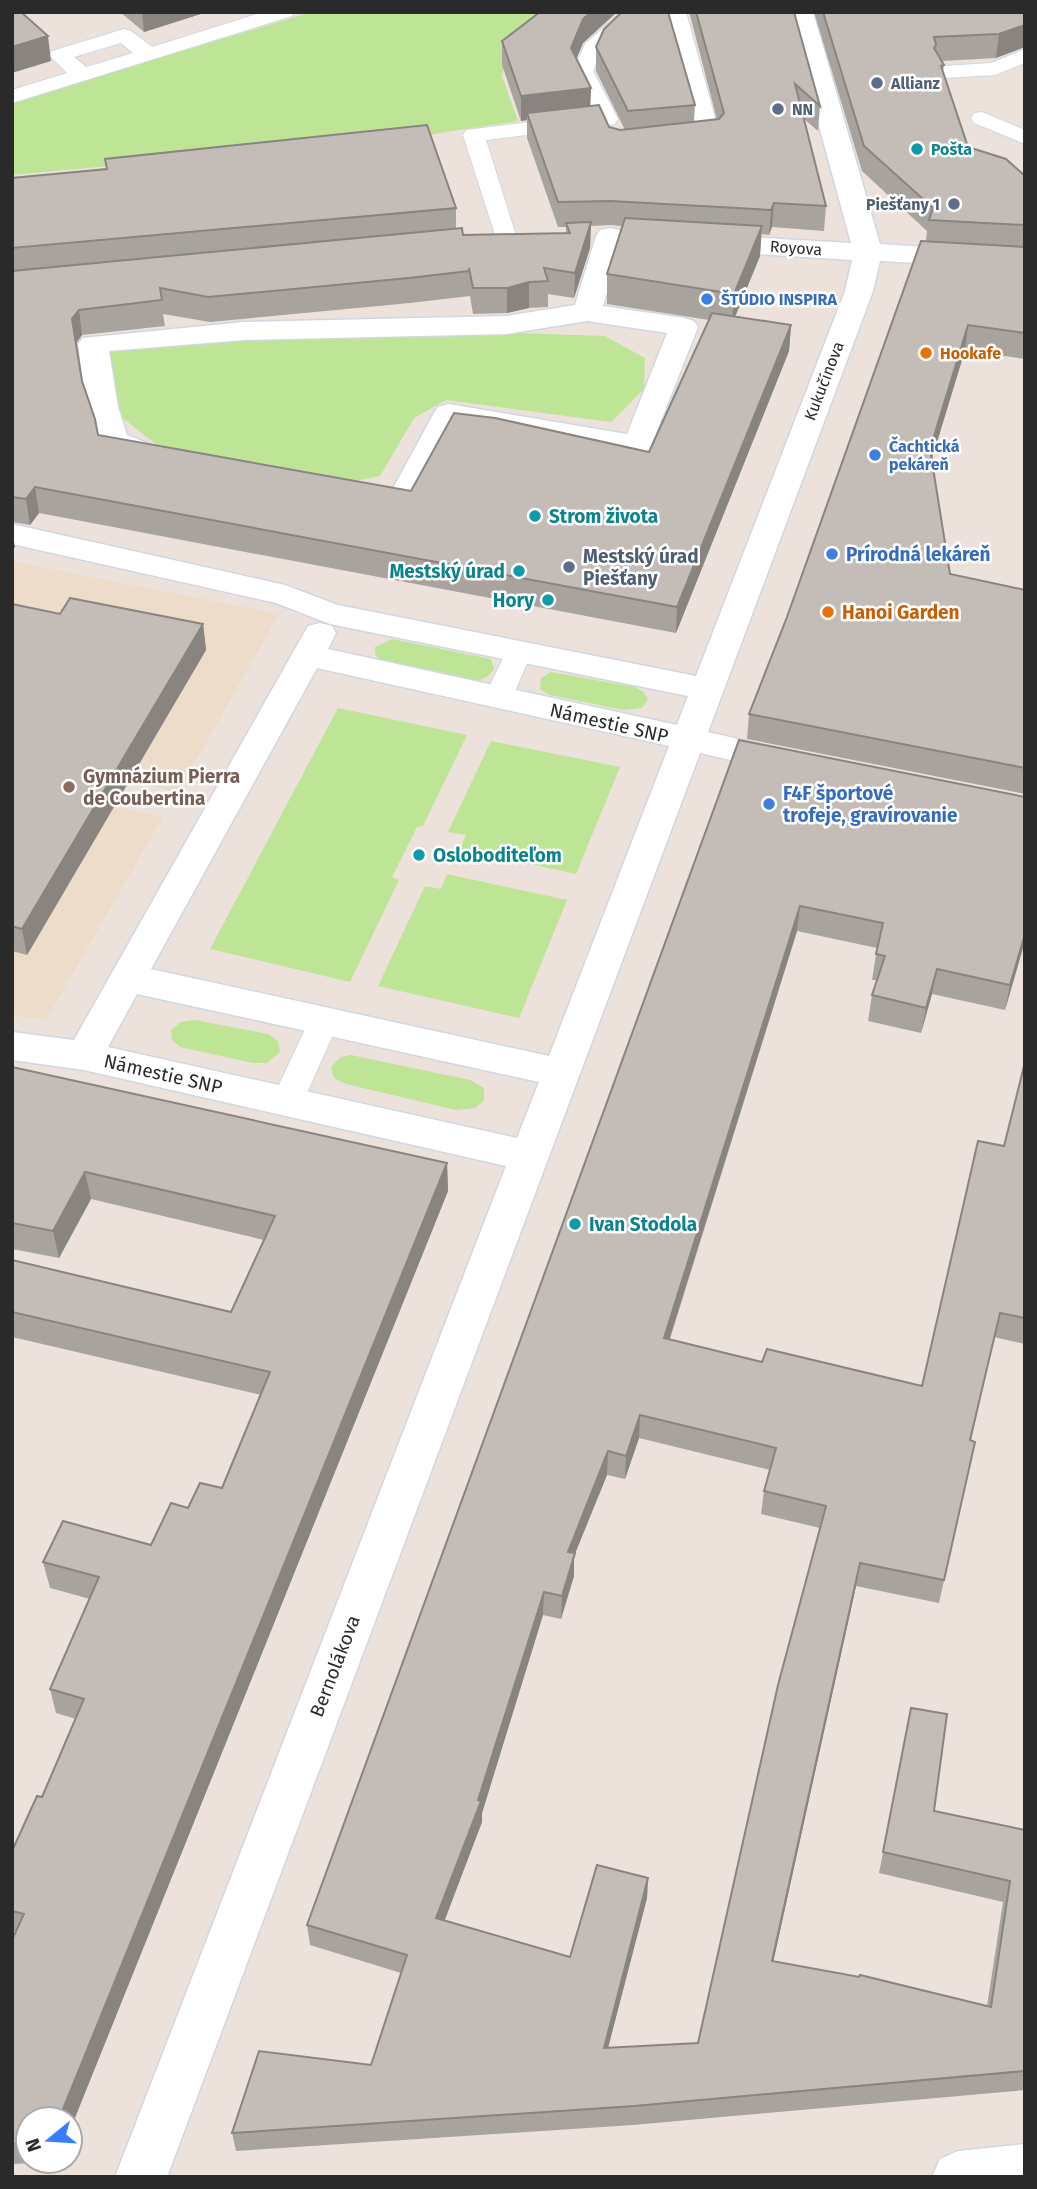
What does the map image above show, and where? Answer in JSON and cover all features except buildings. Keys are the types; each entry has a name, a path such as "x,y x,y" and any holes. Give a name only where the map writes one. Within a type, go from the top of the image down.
{"street":[{"name":"Kukučínova","path":"687,741 859,291 868,252 800,12"},
{"path":"587,312 610,237"},
{"name":"Royova","path":"678,241 1025,261"},
{"path":"191,466 164,461 113,440 103,407 93,344 244,331 507,325 587,312 684,327 638,445 449,413 402,501 336,490"},
{"path":"12,534 285,595 330,614 706,690"},
{"name":"Námestie SNP","path":"307,655 687,741 529,1156 84,1056 128,978 307,655 330,614"},
{"path":"687,741 814,767"},
{"path":"128,978 561,1073"},
{"path":"12,1046 84,1056"},
{"name":"Bernolákova","path":"141,2177 529,1156"},
{"path":"958,2177 1025,2170"}],"lane":[{"path":"12,97 285,12"},
{"path":"506,240 474,135 611,127 583,71 592,48 633,12"},
{"path":"657,141 709,136 677,16 673,12"},
{"path":"82,75 59,55 124,36 149,55"},
{"path":"945,72 995,69 1025,55"},
{"path":"982,118 1025,138"},
{"path":"498,698 519,652"},
{"path":"287,1101 324,1021"}],"shaded area":[{"name":"Gymnázium Pierra de Coubertina","path":"12,561 279,614 178,793 129,781 115,805 163,817 46,1020 12,1015"}],"green space":[{"path":"312,12 567,12 505,62 502,76 518,121 401,139 13,175 12,102"},
{"path":"483,332 605,336 645,358 644,389 611,422 446,400 414,418 380,476 345,483 167,453 115,412 104,349 234,337"},
{"path":"392,639 491,659 494,669 478,681 381,661 375,654 375,647"},
{"path":"551,672 634,687 643,691 648,699 642,708 624,710 550,695 540,689 541,678"},
{"path":"338,708 467,735 423,826 417,827 392,877 399,880 350,982 210,949"},
{"path":"491,741 620,767 576,874 460,849 466,835 448,832"},
{"path":"447,874 567,900 519,1018 378,986 425,886 441,889"},
{"path":"195,1020 268,1034 278,1041 280,1052 267,1063 253,1063 180,1047 172,1040 171,1030 181,1022"},
{"path":"351,1055 470,1080 484,1088 484,1101 475,1108 456,1110 346,1084 334,1078 331,1067 341,1057"}],"place":[{"name":"Allianz","path":"877,83"},
{"name":"NN","path":"778,109"},
{"name":"Pošta","path":"917,149"},
{"name":"Piešťany 1","path":"954,204"},
{"name":"ŠTÚDIO INSPIRA","path":"707,299"},
{"name":"Hookafe","path":"926,353"},
{"name":"Čachtická pekáreň","path":"875,455"},
{"name":"Strom života","path":"535,516"},
{"name":"Prírodná lekáreň","path":"832,554"},
{"name":"Mestský úrad Piešťany","path":"569,567"},
{"name":"Mestský úrad","path":"519,571"},
{"name":"Hory","path":"548,600"},
{"name":"Hanoi Garden","path":"828,612"},
{"name":"Gymnázium Pierra de Coubertina","path":"69,787"},
{"name":"F4F športové trofeje, gravírovanie","path":"769,804"},
{"name":"Osloboditeľom","path":"419,855"},
{"name":"Ivan Stodola","path":"575,1224"}]}
